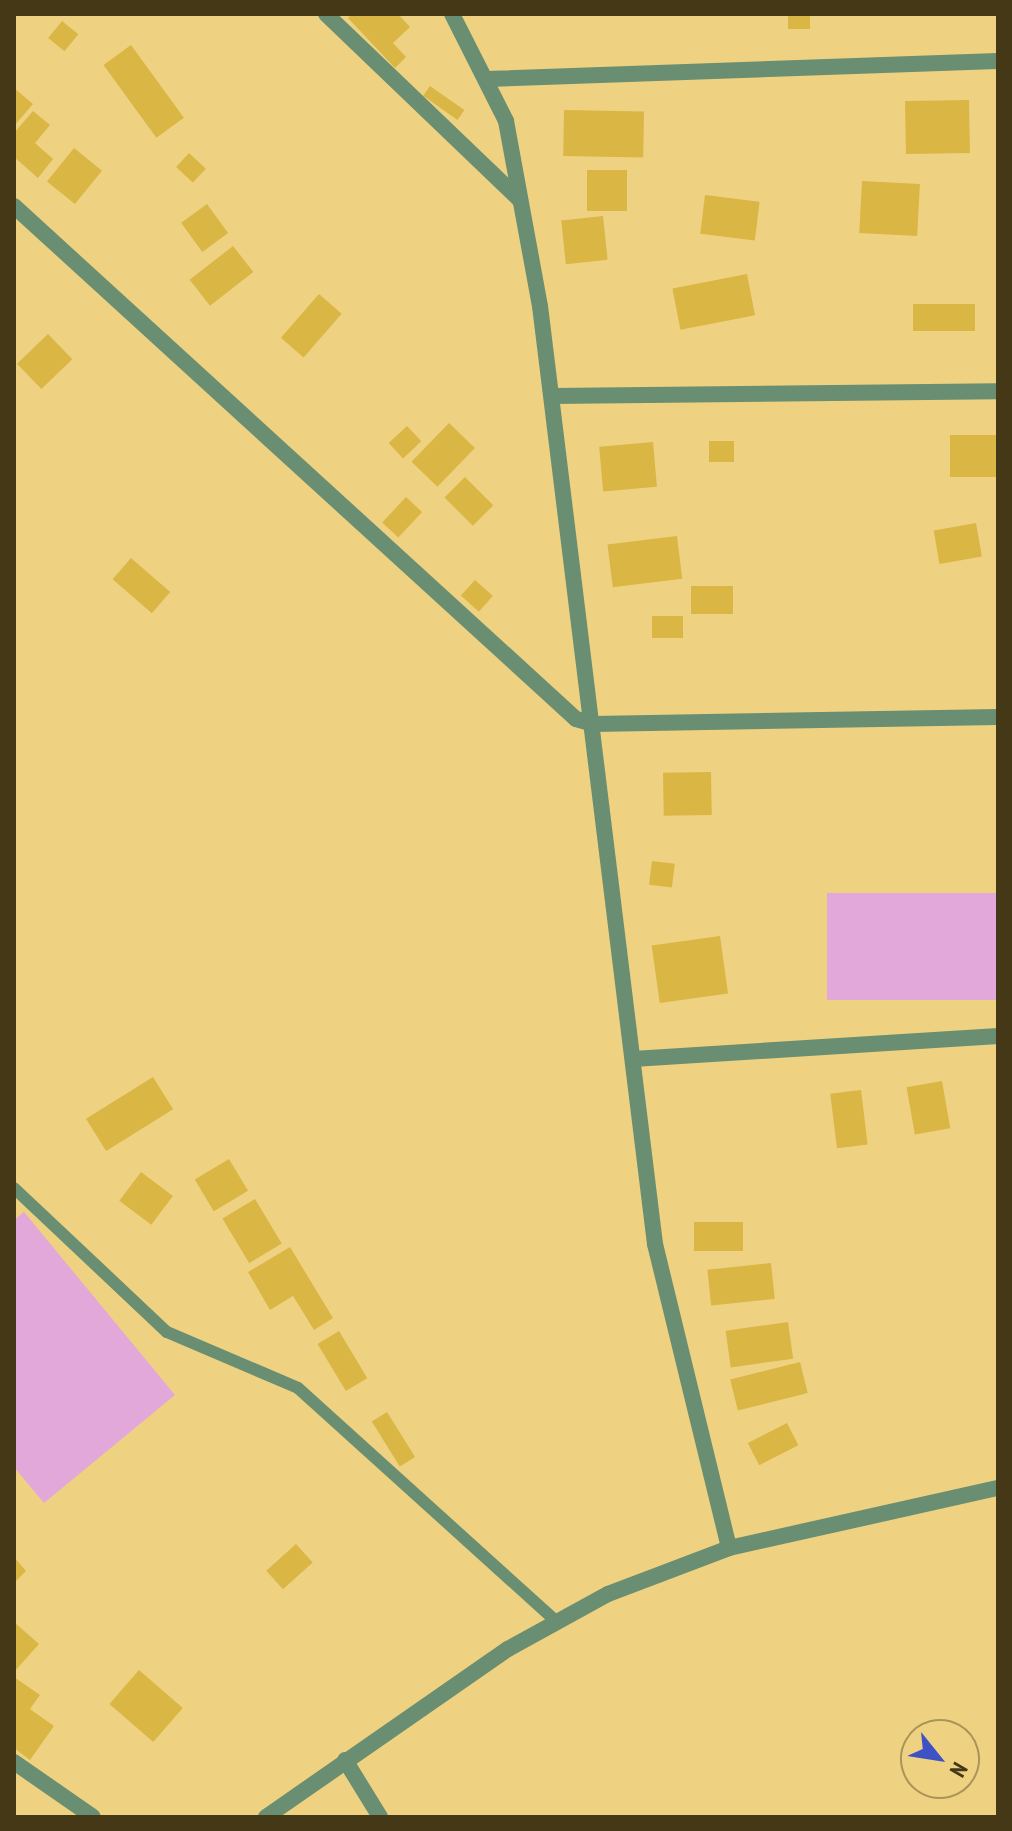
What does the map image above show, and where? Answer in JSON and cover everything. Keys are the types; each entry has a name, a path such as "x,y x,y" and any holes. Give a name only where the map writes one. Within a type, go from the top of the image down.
{"street":[{"path":"326,14 520,200"},
{"path":"452,14 506,121 552,396 655,1244 729,1548"},
{"path":"486,79 998,61"},
{"path":"14,206 576,719 593,724 998,717"},
{"path":"552,396 998,391"},
{"path":"633,1059 998,1036"},
{"path":"266,1817 345,1760 555,1620 729,1548 998,1488"},
{"path":"345,1760 380,1817"},
{"path":"14,1762 93,1817"}],"lane":[{"path":"14,1188 167,1332 298,1388 555,1620"}],"shaded area":[{"path":"827,893 998,893 998,1000 827,1000"},
{"path":"24,1212 175,1395 44,1503 14,1467 14,1220"}],"building":[{"path":"352,14 398,14 410,27 393,43 406,57 395,68 348,18"},
{"path":"788,14 810,14 810,29 788,29"},
{"path":"62,21 78,34 64,51 48,38"},
{"path":"131,45 184,118 156,138 103,65"},
{"path":"430,86 464,110 458,120 423,96"},
{"path":"14,88 33,104 14,126"},
{"path":"969,100 970,153 906,154 905,101"},
{"path":"564,110 644,111 643,157 563,156"},
{"path":"33,111 50,125 35,143 53,159 38,178 14,157 14,133"},
{"path":"74,148 102,171 75,204 47,181"},
{"path":"189,153 206,169 193,183 176,167"},
{"path":"587,170 627,170 627,211 587,211"},
{"path":"862,181 920,184 917,236 859,233"},
{"path":"705,195 760,202 755,240 700,234"},
{"path":"207,204 228,233 202,252 181,223"},
{"path":"603,216 608,260 566,264 561,220"},
{"path":"233,246 253,272 210,306 190,280"},
{"path":"747,274 755,315 680,330 672,289"},
{"path":"319,294 342,314 304,357 281,338"},
{"path":"913,304 975,304 975,331 913,331"},
{"path":"48,334 72,359 41,389 17,364"},
{"path":"449,423 475,448 437,487 411,462"},
{"path":"407,426 421,441 403,458 389,443"},
{"path":"950,435 998,435 998,477 950,477"},
{"path":"709,441 734,441 734,462 709,462"},
{"path":"653,442 657,487 603,492 599,447"},
{"path":"465,477 493,505 473,526 444,498"},
{"path":"406,497 422,512 398,538 382,523"},
{"path":"976,523 982,556 940,564 934,530"},
{"path":"677,536 682,579 613,587 608,545"},
{"path":"131,558 170,592 152,613 113,579"},
{"path":"475,580 493,596 479,612 461,596"},
{"path":"691,586 733,586 733,614 691,614"},
{"path":"652,616 683,616 683,638 652,638"},
{"path":"711,772 712,815 664,816 663,773"},
{"path":"652,861 675,864 672,888 649,885"},
{"path":"720,936 728,993 660,1003 652,946"},
{"path":"153,1077 173,1109 106,1151 86,1119"},
{"path":"942,1081 950,1128 915,1135 907,1087"},
{"path":"861,1090 868,1145 837,1148 830,1094"},
{"path":"229,1159 248,1191 214,1211 195,1180"},
{"path":"141,1172 173,1196 151,1225 119,1201"},
{"path":"255,1199 282,1244 249,1263 222,1219"},
{"path":"694,1222 743,1222 743,1251 694,1251"},
{"path":"290,1247 333,1318 314,1330 293,1296 270,1310 248,1272"},
{"path":"771,1263 775,1299 711,1305 707,1270"},
{"path":"788,1322 793,1359 731,1367 726,1331"},
{"path":"339,1331 367,1378 346,1391 318,1344"},
{"path":"800,1362 808,1393 738,1410 730,1379"},
{"path":"387,1412 415,1457 400,1466 372,1422"},
{"path":"787,1423 798,1445 759,1465 748,1443"},
{"path":"296,1544 313,1563 283,1589 266,1571"},
{"path":"14,1557 26,1571 14,1583"},
{"path":"14,1622 39,1644 14,1672"},
{"path":"139,1670 183,1708 153,1742 109,1704"},
{"path":"14,1677 40,1695 30,1709 54,1726 30,1760 14,1748"}]}
